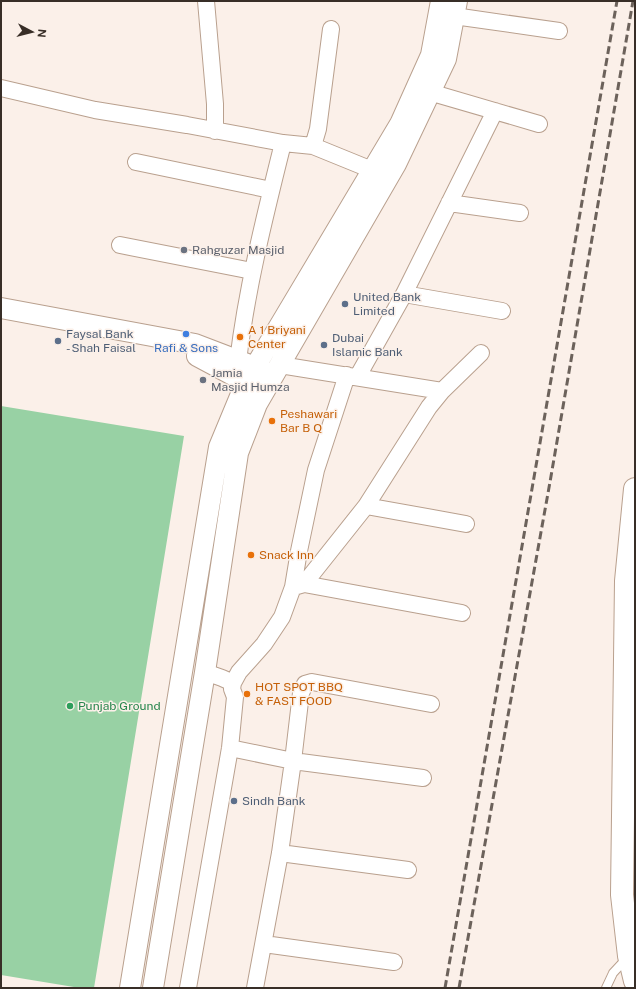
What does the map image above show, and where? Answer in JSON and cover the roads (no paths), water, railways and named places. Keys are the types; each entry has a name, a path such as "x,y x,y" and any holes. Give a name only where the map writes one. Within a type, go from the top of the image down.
{"highway":[{"path":"635,489 626,581 622,895 629,956 635,981"}],"street":[{"path":"206,1 215,104 215,131"},
{"path":"153,988 205,672 238,452 257,404 396,164 423,90 441,1"},
{"path":"130,988 219,447 246,370 400,124 446,59 455,8 559,31"},
{"path":"313,146 318,129 331,29"},
{"path":"1,88 95,110 283,143 313,146 372,170"},
{"path":"423,90 539,124"},
{"path":"299,585 299,551 316,470 352,376 404,294 495,111"},
{"path":"246,370 243,320 252,271 283,143"},
{"path":"136,162 271,190"},
{"path":"449,203 520,214"},
{"path":"120,245 252,271"},
{"path":"404,294 502,311"},
{"path":"1,308 195,344 246,370"},
{"path":"1,320 190,353 272,378 352,376 442,391"},
{"path":"188,988 230,748 235,697 232,689 233,683 239,672 264,644 282,617 299,585 366,506 429,407 442,391 482,353"},
{"path":"366,506 466,524"},
{"path":"299,585 462,613"},
{"path":"205,672 233,683"},
{"path":"256,988 280,853 301,693 305,684 312,682 431,704"},
{"path":"230,748 293,760 423,778"},
{"path":"280,853 408,870"},
{"path":"264,944 394,962"}],"lane":[{"path":"606,988 613,973 629,956"}],"railway":[{"path":"445,988 617,1"},
{"path":"459,988 550,482 633,1"}],"place":[{"name":"Rahguzar Masjid","path":"184,250"},
{"name":"United Bank Limited","path":"345,304"},
{"name":"Rafi & Sons","path":"186,334"},
{"name":"A 1 Briyani Center","path":"240,337"},
{"name":"Faysal Bank - Shah Faisal","path":"58,341"},
{"name":"Dubai Islamic Bank","path":"324,345"},
{"name":"Jamia Masjid Humza","path":"203,380"},
{"name":"Peshawari Bar B Q","path":"272,421"},
{"name":"Snack Inn","path":"251,555"},
{"name":"HOT SPOT BBQ & FAST FOOD","path":"247,694"},
{"name":"Punjab Ground","path":"70,706"},
{"name":"Sindh Bank","path":"234,801"}]}
